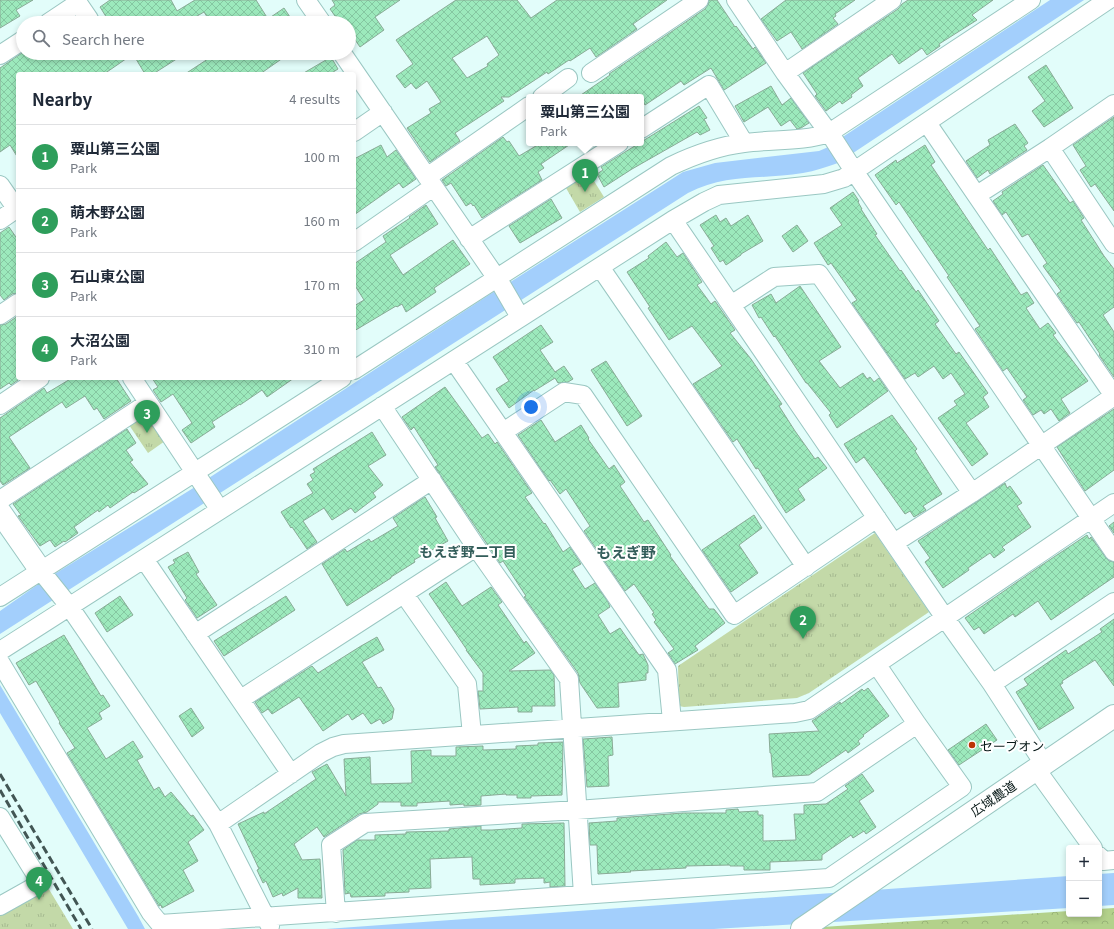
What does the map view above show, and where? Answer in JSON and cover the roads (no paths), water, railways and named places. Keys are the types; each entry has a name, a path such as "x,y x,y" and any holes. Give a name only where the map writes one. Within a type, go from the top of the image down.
{"street":[{"path":"306,0 317,16"},
{"path":"591,73 699,0"},
{"path":"736,0 785,73 832,137 850,166 1114,552"},
{"path":"785,73 892,0"},
{"path":"356,369 499,282 671,166 688,158 720,148 744,143 832,137 1030,0"},
{"path":"0,651 66,602 144,559 217,505 454,361 517,313 600,267 673,220 719,195 824,184 844,178 850,166 927,123 1108,0"},
{"path":"58,16 78,3 87,16"},
{"path":"0,56 16,45"},
{"path":"347,60 355,72"},
{"path":"356,73 499,282 517,313"},
{"path":"546,94 568,78"},
{"path":"644,127 708,85 744,143"},
{"path":"977,195 1050,148 1114,104"},
{"path":"356,240 526,108"},
{"path":"356,131 383,112"},
{"path":"894,543 972,493 1114,396 927,123"},
{"path":"469,239 614,146"},
{"path":"1050,148 1114,244"},
{"path":"0,185 16,209"},
{"path":"0,220 16,211"},
{"path":"673,220 945,618 992,684 1040,766 1091,845"},
{"path":"600,267 806,566"},
{"path":"731,305 774,277 819,274 972,493"},
{"path":"0,316 16,304"},
{"path":"454,361 666,670 672,721"},
{"path":"0,405 37,380"},
{"path":"135,380 148,403 217,505"},
{"path":"0,597 43,574 198,476 339,380"},
{"path":"503,432 564,392 583,396 734,615 877,518"},
{"path":"0,500 148,403"},
{"path":"382,406 476,547 569,679 583,895"},
{"path":"195,634 432,480"},
{"path":"218,824 322,753 333,747 344,744 795,713 810,710 1114,503"},
{"path":"0,512 43,574 66,602 218,824 268,924"},
{"path":"240,699 476,547"},
{"path":"144,559 291,774"},
{"path":"404,594 467,684 472,735"},
{"path":"992,684 1114,602"},
{"path":"0,662 151,913 160,924 268,924 336,913 829,878 962,787 877,665"},
{"name":"広域農道","path":"807,925 1114,716"},
{"path":"336,913 332,845 365,823 577,810 817,792 917,724"},
{"path":"0,817 41,883 0,906"},
{"path":"1102,860 1103,861 1114,860"}],"water":[{"path":"1050,0 1084,0 838,163 803,173 717,182 688,193 0,634 0,611 40,583 195,487 495,291 683,172 715,163 819,151 826,148"},
{"path":"0,685 145,929 128,929 0,713"},
{"path":"1114,873 1114,905 1102,906 1102,874"},
{"path":"1066,876 1066,908 714,929 326,929"}],"railway":[{"path":"0,774 92,929"},
{"path":"0,790 81,929"}],"place":[{"name":"粟山第三公園","path":"585,192"},
{"name":"石山東公園","path":"147,433"},
{"name":"萌木野公園","path":"803,639"},
{"name":"セーブオン","path":"972,745"},
{"name":"大沼公園","path":"39,900"}],"district":[{"name":"もえぎ野二丁目","path":"468,551"},
{"name":"もえぎ野","path":"626,551"}]}
